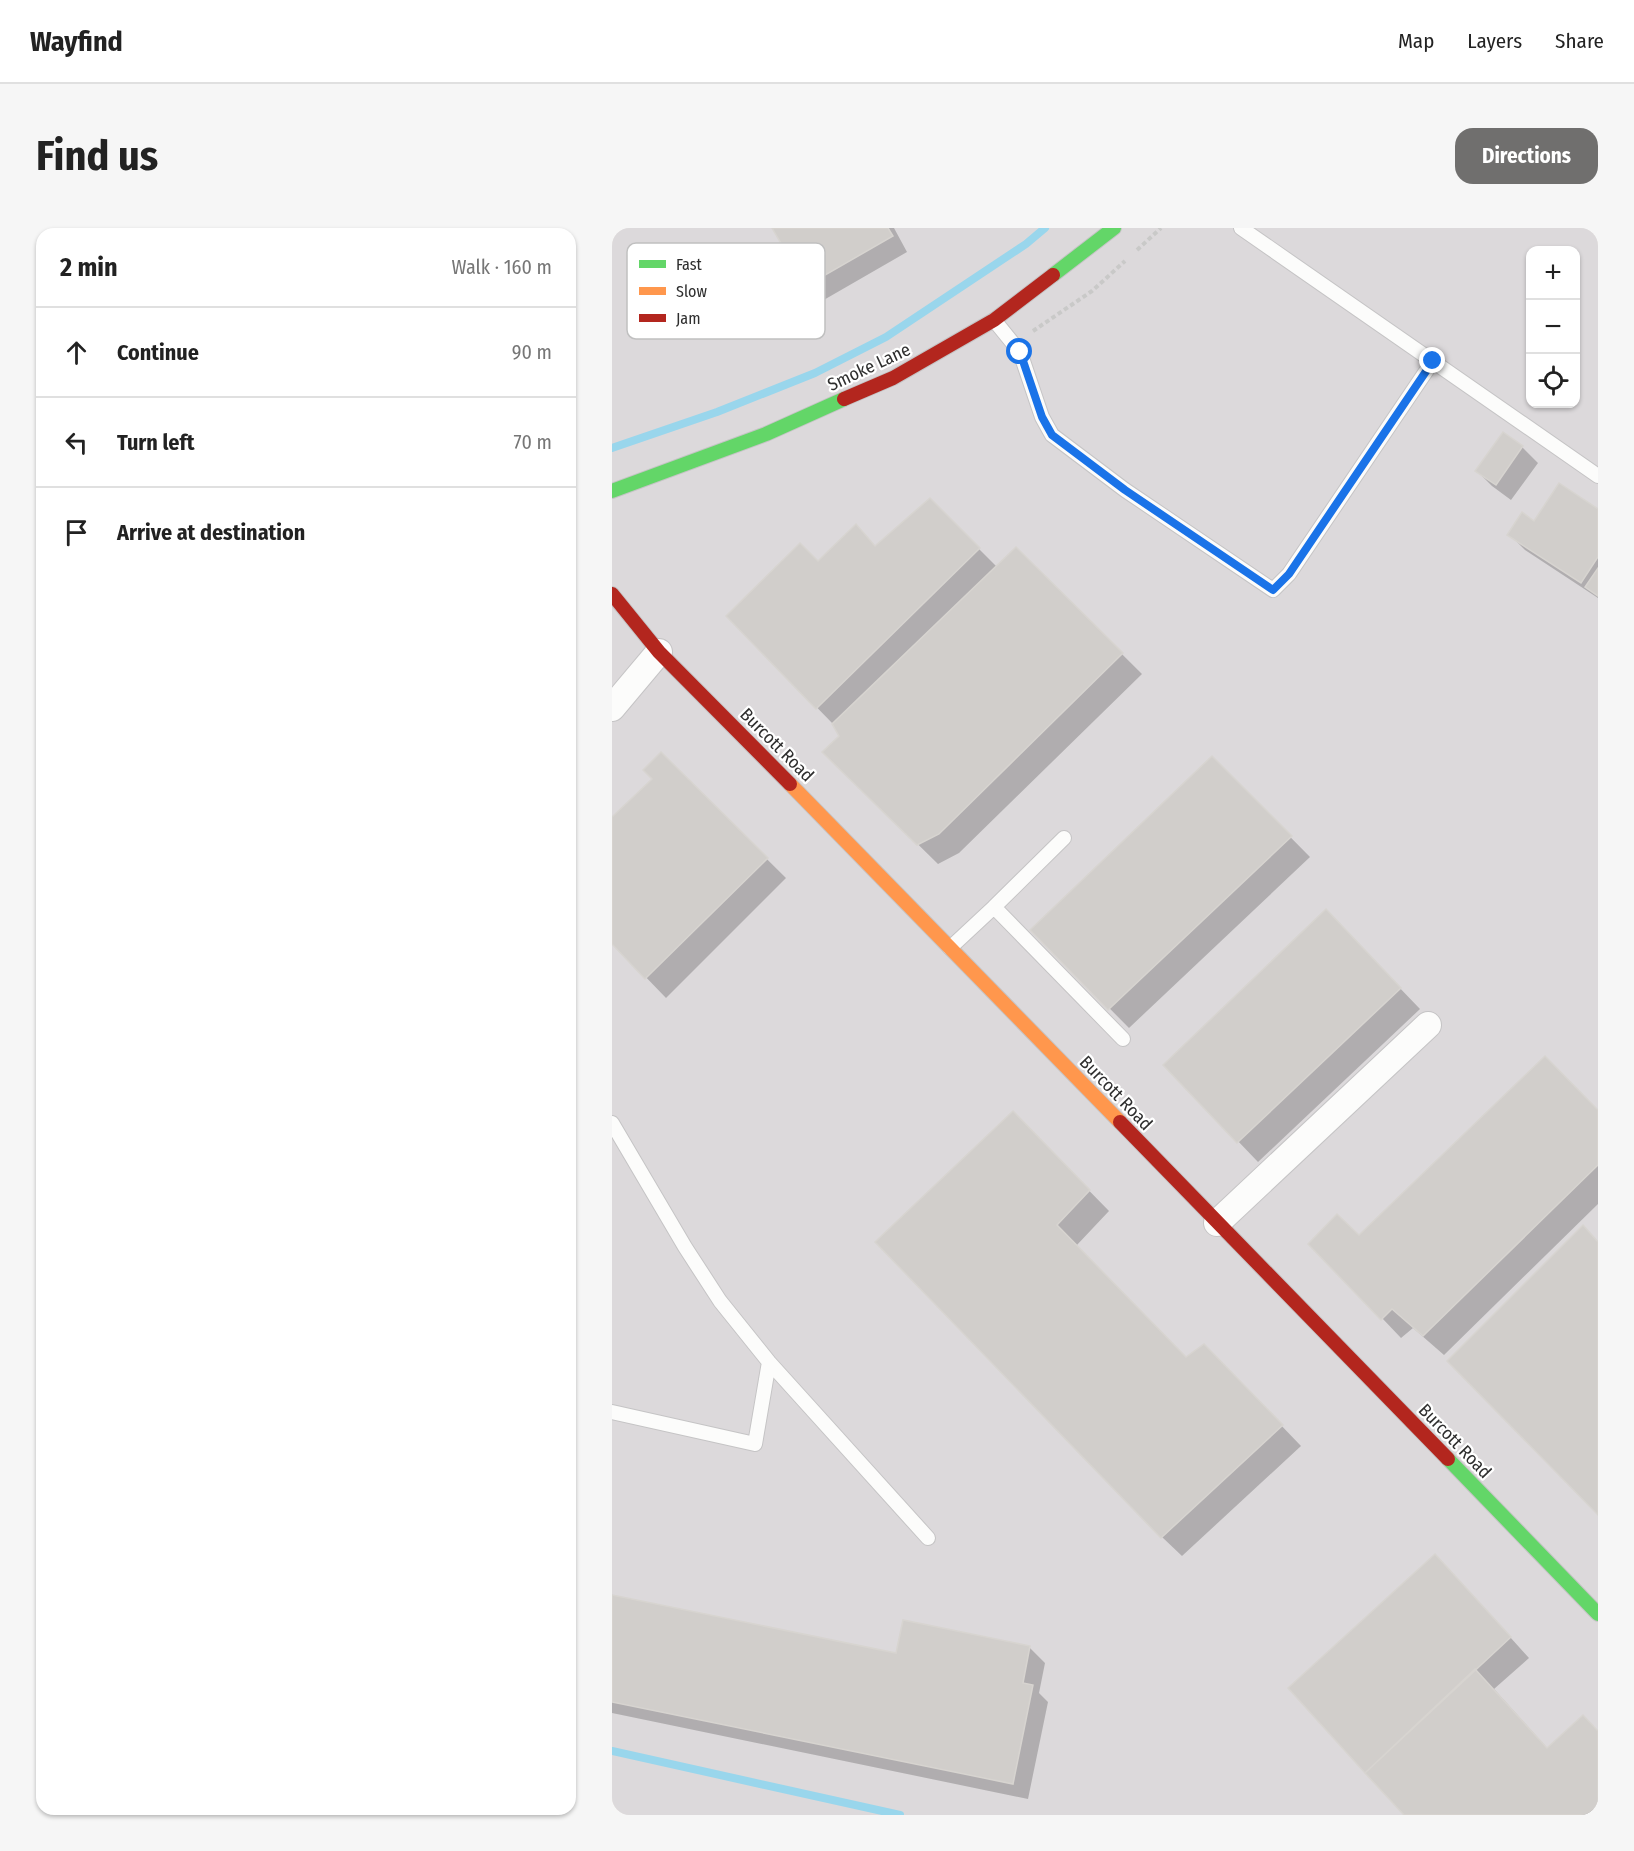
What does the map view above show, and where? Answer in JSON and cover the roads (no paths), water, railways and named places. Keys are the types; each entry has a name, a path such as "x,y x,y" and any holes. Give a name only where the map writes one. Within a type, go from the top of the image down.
{"main road":[{"name":"Smoke Lane","path":"612,491 766,434 893,378 994,320 1114,228"},
{"name":"Burcott Road","path":"612,594 659,652 951,948 1598,1614"}],"street":[{"path":"612,708 659,652"},
{"path":"1217,1223 1428,1025"}],"lane":[{"path":"1247,230 1598,476"},
{"path":"994,320 1020,352 1042,417 1052,435 1125,490 1273,590 1289,574 1433,361"},
{"path":"951,948 1064,838"},
{"path":"994,907 1123,1039"},
{"path":"612,1122 684,1246 720,1301 769,1362 928,1538"},
{"path":"612,1412 755,1444 769,1362"}],"waterway":[{"path":"612,448 717,412 815,373 886,337 1026,244 1045,228"},
{"path":"612,1751 900,1815"}]}
